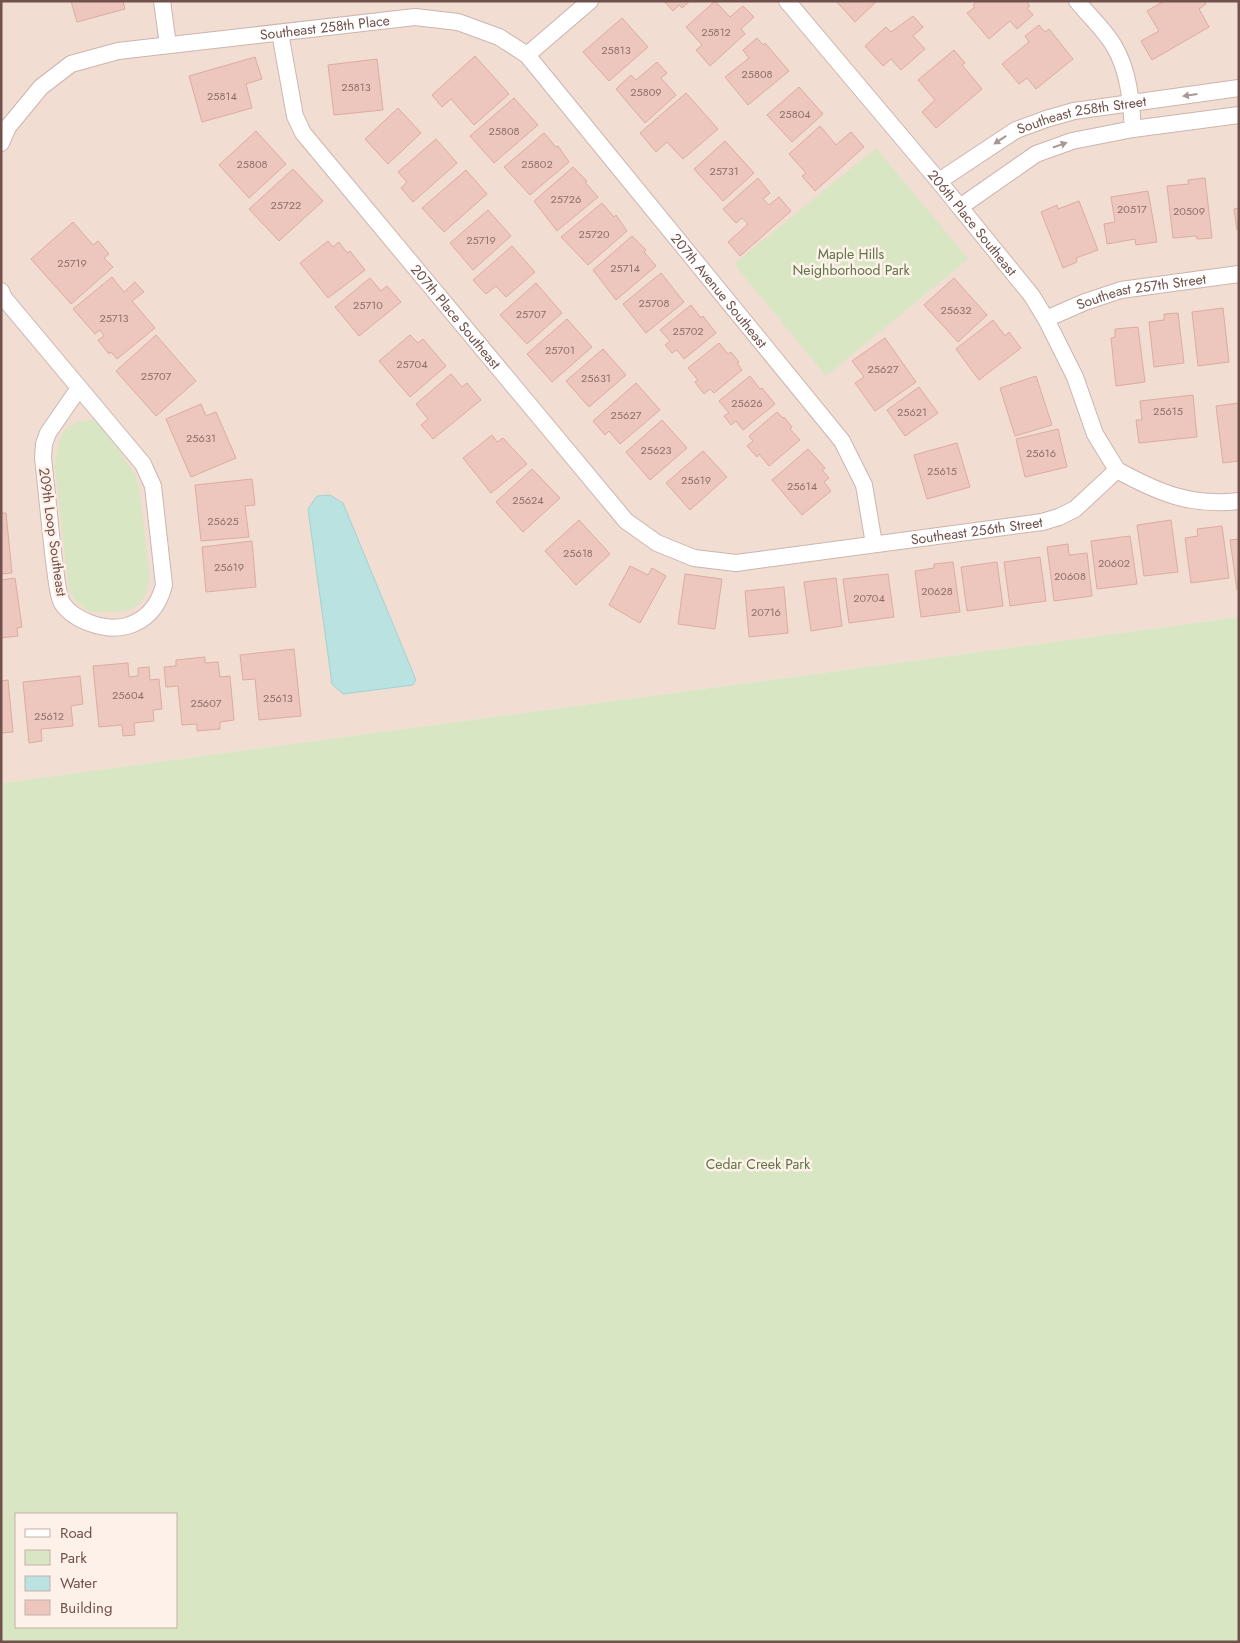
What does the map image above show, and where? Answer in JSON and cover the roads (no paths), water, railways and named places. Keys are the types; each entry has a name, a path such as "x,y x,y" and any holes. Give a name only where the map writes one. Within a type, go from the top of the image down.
{"street":[{"path":"162,1 168,45"},
{"path":"528,55 590,1"},
{"name":"206th Place Southeast","path":"787,1 939,181 1032,296 1046,319 1075,377 1095,434 1117,470"},
{"path":"1077,1 1114,46 1124,67 1131,103 1133,129"},
{"name":"Southeast 258th Place","path":"1,143 8,127 41,87 71,64 118,51 415,17 458,22 498,37 528,55"},
{"name":"207th Place Southeast","path":"280,33 295,116 303,132 626,521 657,543 694,558"},
{"name":"207th Avenue Southeast","path":"528,55 842,441 864,486 874,544"},
{"name":"Southeast 258th Street","path":"939,181 1016,130 1046,119 1074,111 1239,88"},
{"name":"Southeast 258th Street","path":"960,207 1036,154 1072,142 1133,129 1239,115"},
{"name":"Southeast 257th Street","path":"1046,319 1085,302 1121,290 1239,274"},
{"name":"209th Loop Southeast","path":"1,291 4,298 143,464 153,486 164,585 161,598 155,607 139,621 125,626 102,627 84,621 70,612 61,602 56,576 43,458 44,444 48,433 79,388"},
{"path":"1117,470 1169,495 1195,500 1239,502"},
{"name":"Southeast 256th Street","path":"694,558 736,563 1042,522 1059,517 1075,509 1117,470"}],"water":[{"path":"330,495 343,503 416,680 413,685 343,694 332,684 308,509 317,496"}],"park label":[{"name":"Maple Hills Neighborhood Park","path":"851,262"},
{"name":"Cedar Creek Park","path":"758,1164"}]}
